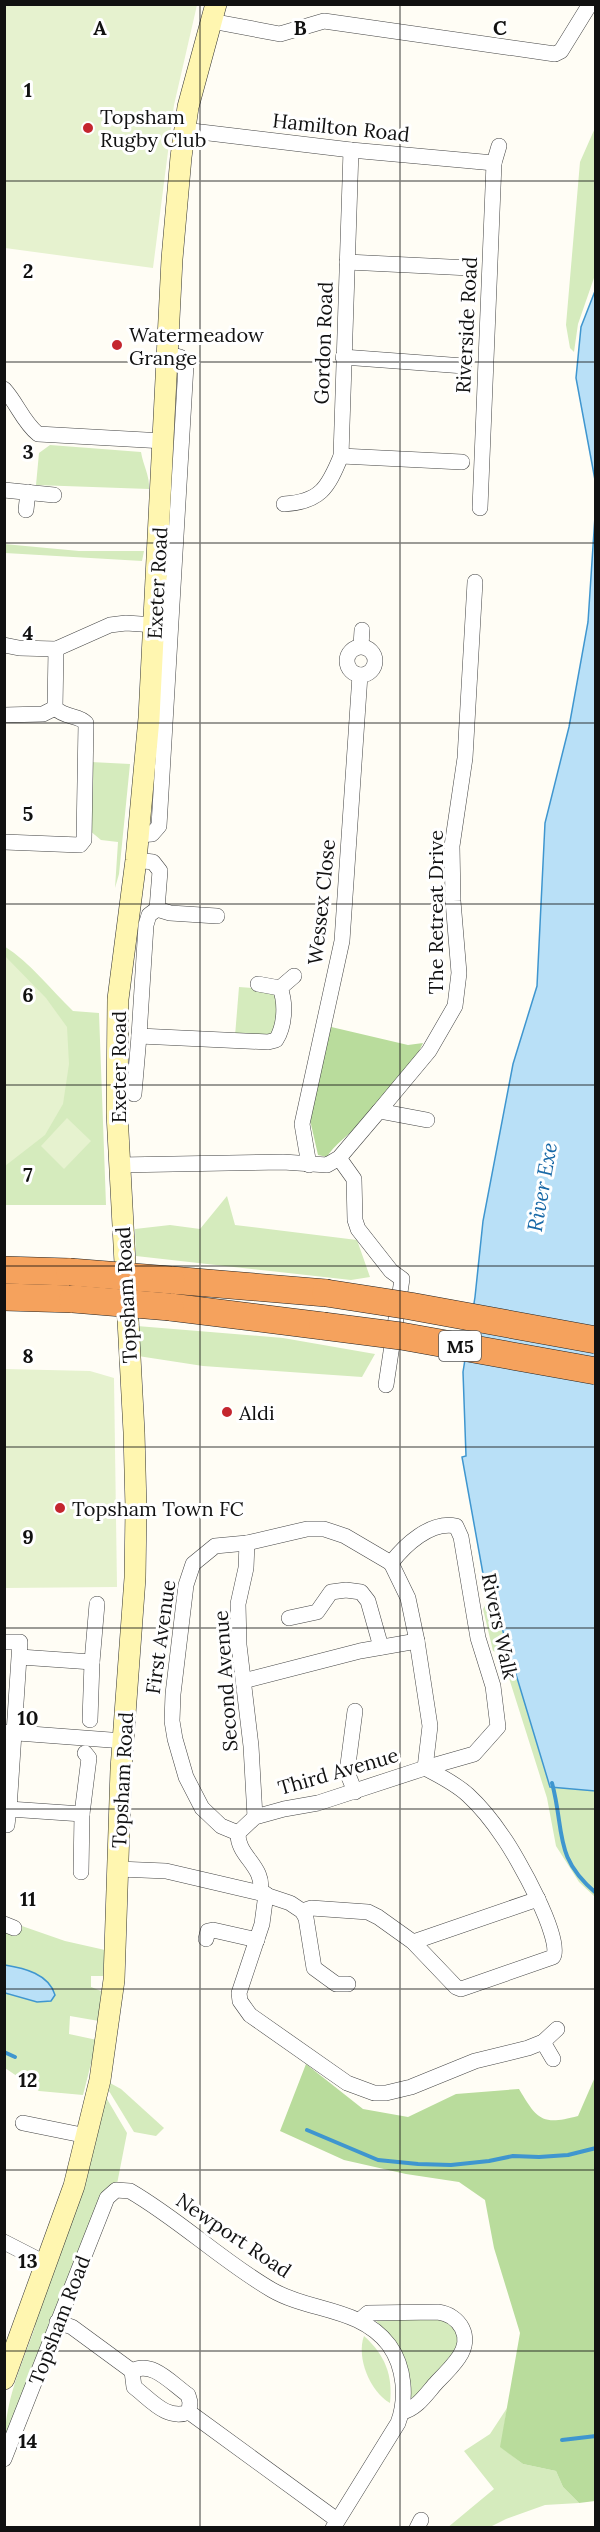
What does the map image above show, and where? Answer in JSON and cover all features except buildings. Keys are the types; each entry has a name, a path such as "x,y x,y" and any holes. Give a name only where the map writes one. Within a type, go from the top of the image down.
{"highway":[{"name":"M5","path":"4,1270 70,1272 326,1293 596,1340"},
{"name":"M5","path":"4,1296 170,1307 401,1335 596,1371"}],"street":[{"path":"214,13 280,34 324,21 555,54 561,51 590,4"},
{"name":"Exeter Road","path":"119,1165 116,1074 118,999 139,835 155,625 172,260 184,130 214,13"},
{"name":"Hamilton Road","path":"184,130 351,150 494,163"},
{"name":"Riverside Road","path":"480,508 494,163 499,146"},
{"name":"Gordon Road","path":"284,504 308,501 318,495 341,456 351,150"},
{"path":"347,262 470,268"},
{"path":"139,835 152,834 159,826 178,515 186,365 178,356 168,354"},
{"path":"343,357 464,366"},
{"path":"4,388 16,402 29,427 38,434 164,441"},
{"path":"341,456 462,462"},
{"path":"4,490 54,495"},
{"path":"26,510 28,492"},
{"name":"The Retreat Drive","path":"339,1158 429,1051 455,1006 459,973 453,901 452,846 465,758 476,582"},
{"path":"4,645 19,648 56,649 110,625 126,623 155,625"},
{"name":"Wessex Close","path":"309,1165 302,1124 342,941 360,675 369,673 375,661 373,652 361,646 362,630"},
{"path":"4,842 80,845 84,840 86,723 82,718 62,715 55,708 56,649"},
{"path":"4,715 43,714 55,708"},
{"path":"136,860 153,862 159,868 157,909"},
{"path":"157,909 171,913 218,916"},
{"path":"134,1094 146,925 149,915 157,909"},
{"path":"258,984 279,988 294,976"},
{"path":"139,1036 268,1042 276,1040 280,1033 284,999 279,988"},
{"path":"379,1111 427,1120"},
{"path":"119,1165 283,1162 327,1165 339,1158 354,1179 355,1220 358,1230 391,1271 402,1279 386,1385"},
{"name":"Topsham Road","path":"5,2376 74,2186 100,2080 111,2005 116,1946 124,1741 132,1644 136,1508 129,1321 119,1165"},
{"name":"Rivers Walk","path":"391,1563 404,1546 415,1538 448,1525 456,1526 461,1537 478,1638 493,1686 498,1727 474,1754 425,1768"},
{"name":"First Avenue","path":"238,1833 220,1826 210,1817 193,1792 179,1756 172,1707 186,1586 193,1564 214,1546 248,1543 307,1529 324,1528 345,1536 391,1563"},
{"name":"Second Avenue","path":"248,1543 246,1568 238,1604 239,1645 251,1746 255,1817"},
{"name":"Third Avenue","path":"238,1833 255,1817 355,1792 425,1768 430,1726 417,1641 408,1598 391,1563"},
{"path":"289,1618 317,1612 331,1592 346,1590 361,1592 368,1601 381,1647"},
{"path":"90,1720 97,1604"},
{"path":"243,1681 381,1647 417,1641"},
{"path":"4,1642 20,1642 20,1657 9,1732 9,1809 7,1825 4,1825"},
{"path":"20,1657 92,1662"},
{"path":"355,1711 347,1772 355,1792"},
{"path":"9,1732 124,1741"},
{"path":"81,1872 82,1814 89,1758 85,1753"},
{"path":"302,1911 311,1908 369,1912 412,1942 458,1989 550,1959 555,1954 553,1938 538,1899 516,1856 484,1812 461,1789 425,1768"},
{"path":"9,1809 82,1814"},
{"path":"238,1833 240,1846 261,1879 263,1894 262,1924 239,1993 240,2001 249,2015 347,2083 364,2090 386,2093 411,2087 475,2061 543,2042 557,2029"},
{"path":"118,1869 166,1871 263,1894 290,1903 302,1911 310,1934 310,1950 314,1968 336,1984 348,1984"},
{"path":"412,1942 538,1899"},
{"path":"206,1939 208,1931 213,1930 256,1940"},
{"path":"543,2042 553,2059"},
{"path":"23,2123 87,2136"},
{"name":"Topsham Road","path":"4,2459 107,2198 116,2190 121,2190"},
{"name":"Newport Road","path":"121,2190 130,2191 148,2202 272,2290 301,2304 360,2320 380,2335 396,2357 401,2373 404,2399 399,2424 335,2524"},
{"path":"4,2242 47,2264"},
{"name":"Newport Road","path":"360,2320 364,2315 374,2312 438,2312 449,2313 461,2325 465,2343 460,2357 414,2407 402,2412"},
{"path":"57,2322 72,2327 132,2371 134,2387 171,2415 189,2412 335,2524"},
{"path":"132,2371 139,2367 149,2366 188,2395 189,2412"}],"green space":[{"name":"Topsham Rugby Club","path":"5,4 197,5 174,105 153,268 5,248"},
{"path":"595,128 595,275 578,324 574,352 570,348 566,325 580,162"},
{"path":"50,445 141,452 149,489 36,485 39,453"},
{"path":"4,544 79,551 144,551 142,561 5,553"},
{"path":"91,762 130,764 119,874 115,888 118,842 101,840 89,830"},
{"path":"4,946 32,968 73,1011 99,1013 106,1205 5,1205"},
{"path":"5,956 46,998 67,1027 69,1064 63,1104 45,1135 5,1166"},
{"path":"239,987 269,989 279,1001 278,1027 266,1038 235,1036"},
{"path":"327,1026 408,1045 423,1043 418,1053 375,1106 327,1157 318,1155 310,1120"},
{"path":"67,1118 91,1141 64,1169 41,1146"},
{"path":"227,1196 235,1225 357,1240 370,1277 351,1280 136,1256 135,1229 170,1225 200,1229"},
{"path":"137,1326 283,1338 375,1354 362,1377 203,1366 138,1356"},
{"name":"Topsham Town FC","path":"5,1369 90,1371 114,1378 117,1587 5,1588"},
{"path":"492,1594 595,1679 595,1897 579,1882 556,1846 547,1798 501,1653 493,1651 483,1609"},
{"path":"19,1925 65,1941 105,1950 103,1976 91,1976 91,1987 101,1991 99,2021 70,2016 69,2034 97,2040 83,2095 39,2091 5,2068 4,1930"},
{"path":"306,2064 363,2109 408,2117 456,2094 519,2089 541,2118 566,2119 578,2116 595,2077 595,2501 579,2503 563,2487 556,2471 523,2464 500,2447 520,2333 494,2248 485,2200 459,2182 406,2174 344,2160 280,2131"},
{"path":"110,2083 121,2089 164,2128 156,2136 134,2132 109,2091"},
{"path":"104,2098 107,2099 127,2133 117,2184 5,2445 10,2399 35,2327 33,2325"},
{"path":"443,2317 451,2322 461,2340 455,2355 411,2398 400,2349 393,2338 373,2318"},
{"path":"364,2336 386,2366 390,2383 390,2403 376,2391 366,2373 362,2354"},
{"path":"507,2408 501,2447 523,2464 556,2471 563,2487 579,2503 545,2505 490,2527 447,2528 494,2489 464,2451 490,2434"}],"water":[{"path":"595,291 595,480 576,378 581,327"},
{"name":"River Exe","path":"595,516 595,1791 550,1787 492,1595 487,1596 462,1457 466,1456 463,1372 475,1297 483,1221 513,1064 537,986 545,823 569,727 588,622"},
{"path":"5,1965 28,1970 42,1977 55,1995 51,2001 37,2002 5,1993"}],"waterway":[{"path":"552,1783 567,1855 582,1880 596,1893"},
{"path":"4,2052 15,2057"},
{"path":"307,2130 378,2160 418,2164 451,2165 513,2156 568,2155 596,2148"},
{"path":"562,2440 596,2436"}],"place":[{"name":"Topsham Rugby Club","path":"88,128"},
{"name":"Watermeadow Grange","path":"117,345"},
{"name":"Aldi","path":"227,1412"},
{"name":"Topsham Town FC","path":"60,1508"}]}
